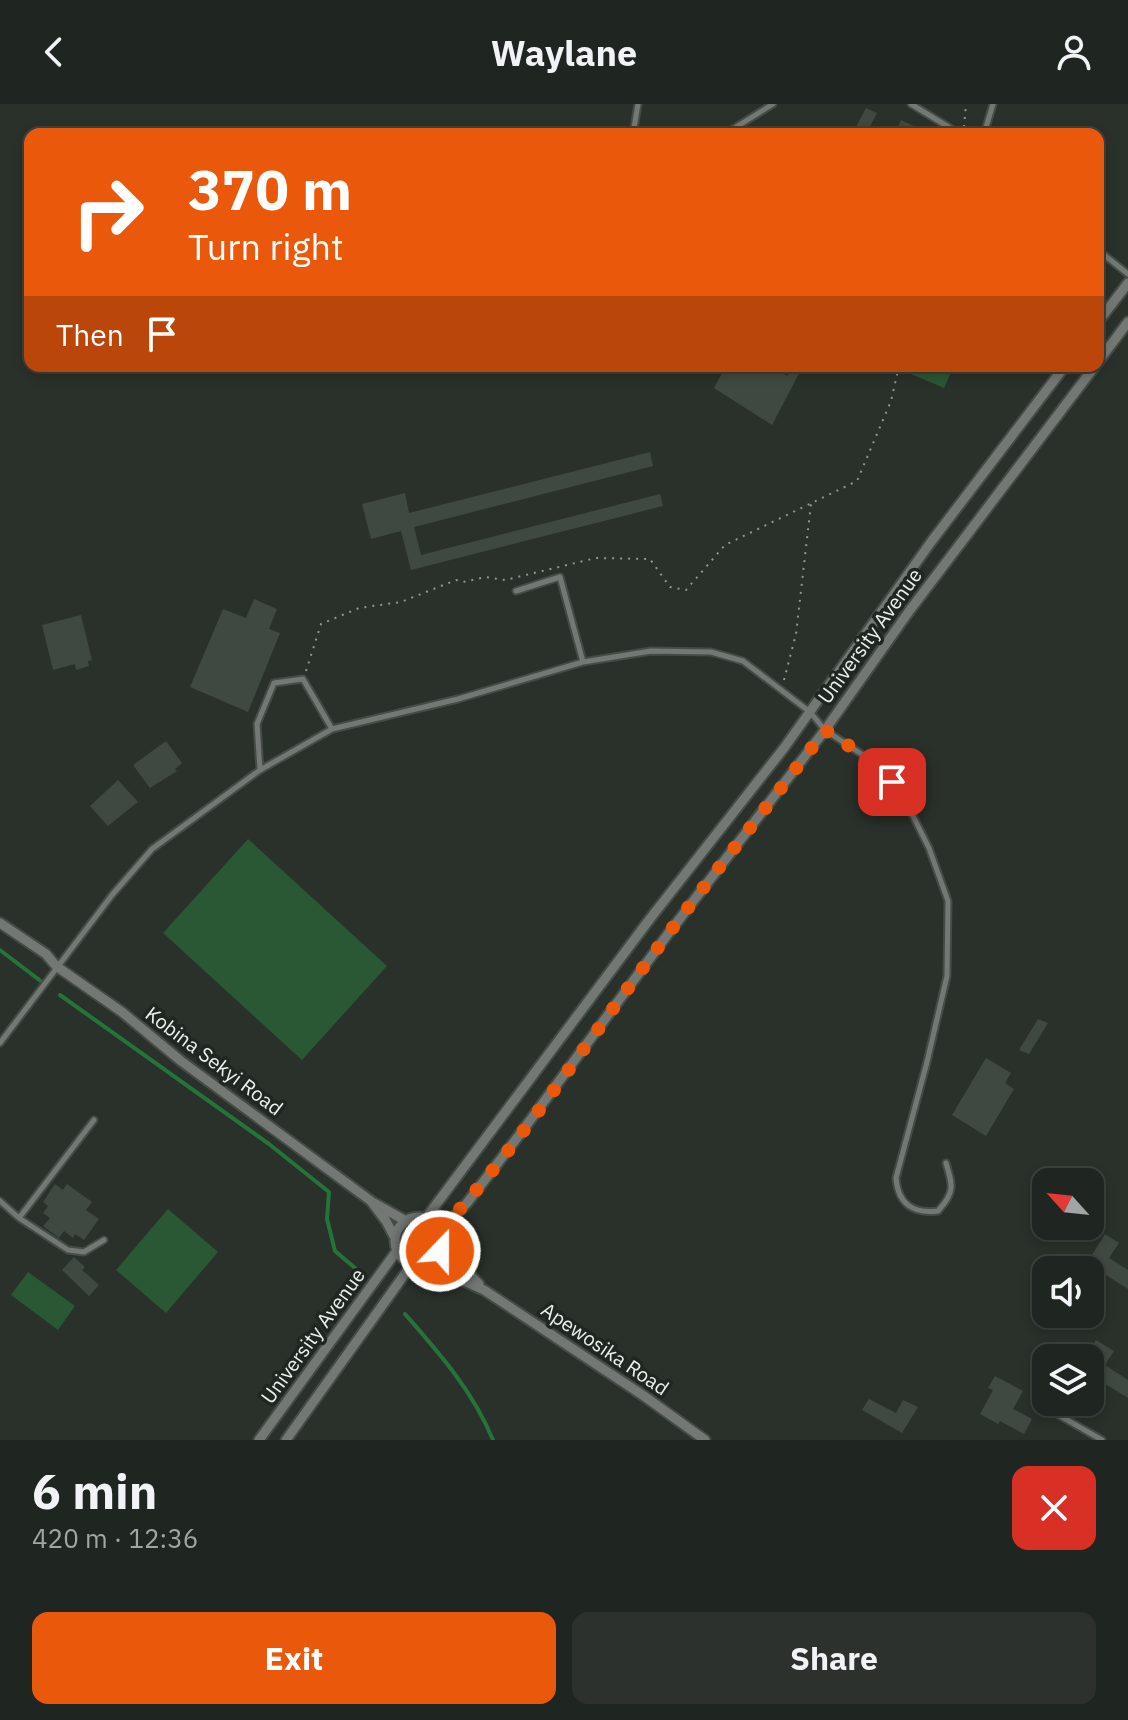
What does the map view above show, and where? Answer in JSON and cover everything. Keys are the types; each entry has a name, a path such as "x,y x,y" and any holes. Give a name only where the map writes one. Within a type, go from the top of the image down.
{"street":[{"path":"1104,314 1128,283"},
{"name":"University Avenue","path":"1104,354 1128,322"},
{"name":"University Avenue","path":"426,1218 640,932 810,712 931,542 1060,372"},
{"name":"University Avenue","path":"440,1231 467,1203 517,1138 1090,372"},
{"name":"Kobina Sekyi Road","path":"0,923 46,954 58,967 371,1201 395,1238"},
{"path":"371,1201 406,1221"},
{"path":"426,1264 440,1251 440,1231 426,1218 412,1218 406,1221 395,1238 396,1252 412,1264 426,1264 484,1290"},
{"path":"440,1251 461,1265 484,1290"},
{"name":"University Avenue","path":"259,1440 396,1252"},
{"name":"University Avenue","path":"286,1440 412,1264"},
{"name":"Apewosika Road","path":"484,1290 705,1440"}],"lane":[{"path":"634,128 638,104"},
{"path":"735,128 773,104"},
{"path":"911,104 952,128"},
{"path":"986,128 993,104"},
{"path":"1104,255 1128,274"},
{"path":"516,591 560,577 583,662"},
{"path":"0,1043 112,895 152,849 260,770 332,729 458,699 583,662 651,651 711,652 743,661 810,712 825,730 881,767 903,796 929,848 948,901 947,976 896,1178 897,1191 903,1203 926,1213 938,1211 948,1200 953,1186 946,1163"},
{"path":"260,770 257,724 274,683 303,679 332,729"},
{"path":"19,1218 94,1120"},
{"path":"0,1201 19,1218 68,1250 84,1252 104,1240"},
{"path":"1060,1416 1102,1440"}],"path":[{"path":"963,128 966,104"},
{"path":"303,679 321,624 359,608 401,602 456,580 463,582 486,577 505,580 596,558 650,559 670,587 686,590 725,545 857,481 891,401 898,372"},
{"path":"781,692 796,634 811,503"}],"green space":[{"path":"912,372 951,372 944,388"},
{"path":"248,839 387,966 302,1060 163,933"},
{"path":"168,1209 218,1252 166,1313 116,1270"},
{"path":"28,1272 75,1306 58,1330 11,1295"}],"building":[{"path":"866,108 877,113 869,128 855,128"},
{"path":"901,120 918,128 897,128"},
{"path":"723,372 781,372 787,376 789,372 800,372 772,425 714,388"},
{"path":"650,452 653,466 414,527 421,555 660,494 663,506 411,570 401,531 371,539 362,504 405,493 409,513"},
{"path":"254,599 277,609 269,629 280,633 248,712 190,687 223,609 246,618"},
{"path":"81,615 92,660 88,661 89,666 76,670 75,664 53,670 42,625"},
{"path":"166,741 182,763 175,769 177,771 150,788 133,765"},
{"path":"118,780 138,802 108,826 90,806"},
{"path":"1038,1019 1048,1023 1029,1054 1019,1050"},
{"path":"986,1058 1011,1073 1005,1083 1014,1089 986,1136 952,1115"},
{"path":"55,1184 63,1190 67,1184 92,1202 86,1210 99,1219 84,1240 75,1234 73,1238 64,1231 59,1238 43,1226 50,1218 43,1213 48,1206 43,1202"},
{"path":"1104,1236 1119,1243 1109,1258 1128,1270 1128,1289 1104,1274 1104,1256 1091,1256"},
{"path":"74,1257 85,1267 82,1270 99,1285 89,1296 62,1270"},
{"path":"1104,1345 1114,1351 1105,1365 1128,1380 1128,1398 1104,1383"},
{"path":"995,1376 1023,1391 1013,1409 1032,1419 1024,1434 980,1414 993,1390 988,1388"},
{"path":"869,1399 896,1413 903,1400 918,1407 902,1433 862,1410"}],"waterway":[{"path":"0,950 42,982"},
{"path":"60,995 269,1144 329,1192 327,1219 335,1251 362,1274"},
{"path":"405,1314 465,1389 493,1440"}],"route":[{"path":"440,1251 440,1231 467,1203 517,1138 651,956 825,730 881,767 892,782"}]}
